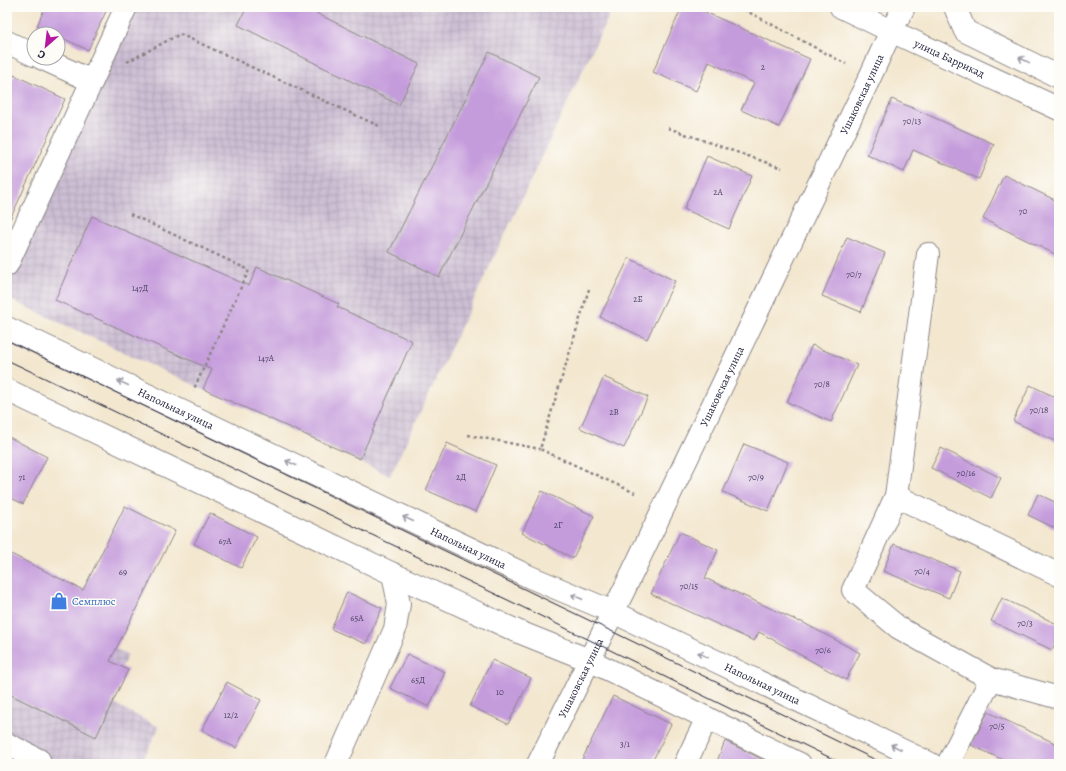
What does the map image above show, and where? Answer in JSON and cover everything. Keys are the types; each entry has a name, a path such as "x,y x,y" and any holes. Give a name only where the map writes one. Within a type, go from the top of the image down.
{"main road":[{"path":"7,265 126,7"},
{"name":"улица Баррикад","path":"841,7 1059,109"},
{"name":"Ушаковская улица","path":"538,764 613,612 867,84 891,31 904,7"},
{"path":"955,7 965,31 1059,77"},
{"path":"7,42 26,51"},
{"path":"58,66 92,82"},
{"path":"928,254 896,496 853,590 899,628 991,679 1059,698"},
{"name":"Напольная улица","path":"7,328 530,577 613,612 931,764"},
{"path":"7,390 393,574 519,632 589,660 800,764"},
{"path":"896,496 1059,575"},
{"path":"336,764 395,629 399,604 393,574"},
{"path":"948,764 991,679"},
{"path":"685,764 707,718"},
{"path":"7,744 39,760"}],"path":[{"path":"739,7 846,64"},
{"path":"126,63 180,34 381,127"},
{"path":"668,128 782,168"},
{"path":"130,214 250,270 193,392"},
{"path":"540,449 589,289"},
{"path":"468,434 540,449 635,493"}],"shaded area":[{"path":"137,7 613,7 390,476 7,298 7,280"},
{"path":"7,594 128,655 105,699 159,727 141,764 7,764"}],"building":[{"path":"45,7 108,7 88,50 66,40 66,26 37,26"},
{"path":"247,7 304,7 419,64 399,105 238,25"},
{"path":"682,7 694,7 810,59 779,127 741,110 754,83 709,62 696,91 653,72"},
{"path":"489,52 539,77 439,277 389,252"},
{"path":"14,75 65,99 7,226 7,90"},
{"path":"892,99 994,144 979,179 913,150 904,172 867,155"},
{"path":"707,156 752,176 729,229 684,209"},
{"path":"1004,175 1059,202 1059,256 983,219"},
{"path":"92,216 249,286 257,267 339,304 337,307 412,341 360,459 203,389 212,370 55,300"},
{"path":"847,237 885,253 861,312 822,296"},
{"path":"629,258 675,281 647,339 600,317"},
{"path":"812,345 857,365 831,422 787,402"},
{"path":"604,377 648,397 624,448 580,428"},
{"path":"1030,385 1059,399 1059,443 1013,421"},
{"path":"7,436 47,457 23,504 7,496"},
{"path":"447,443 496,465 476,512 426,490"},
{"path":"744,444 788,462 768,511 723,492"},
{"path":"941,448 1001,478 991,498 931,468"},
{"path":"542,491 594,516 573,558 522,533"},
{"path":"1038,494 1059,504 1059,530 1028,515"},
{"path":"125,506 175,531 110,661 128,670 96,737 7,693 7,552 83,590"},
{"path":"210,513 257,537 241,568 194,544"},
{"path":"680,532 718,550 705,578 800,621 860,653 846,680 759,632 754,641 651,594"},
{"path":"894,544 960,571 949,598 883,571"},
{"path":"347,592 382,608 366,644 331,629"},
{"path":"1002,598 1059,625 1059,634 1052,650 991,621"},
{"path":"407,654 445,672 429,707 390,688"},
{"path":"492,660 531,678 508,724 470,706"},
{"path":"227,682 261,700 236,748 202,730"},
{"path":"613,696 671,724 651,764 580,764"},
{"path":"988,712 1059,745 1059,755 1055,764 1012,764 971,745"},
{"path":"725,741 772,764 716,764"}],"tram line":[{"path":"7,340 884,764"},
{"path":"7,360 514,603 843,764"}],"place":[{"name":"Семплюс","path":"59,601"}]}
